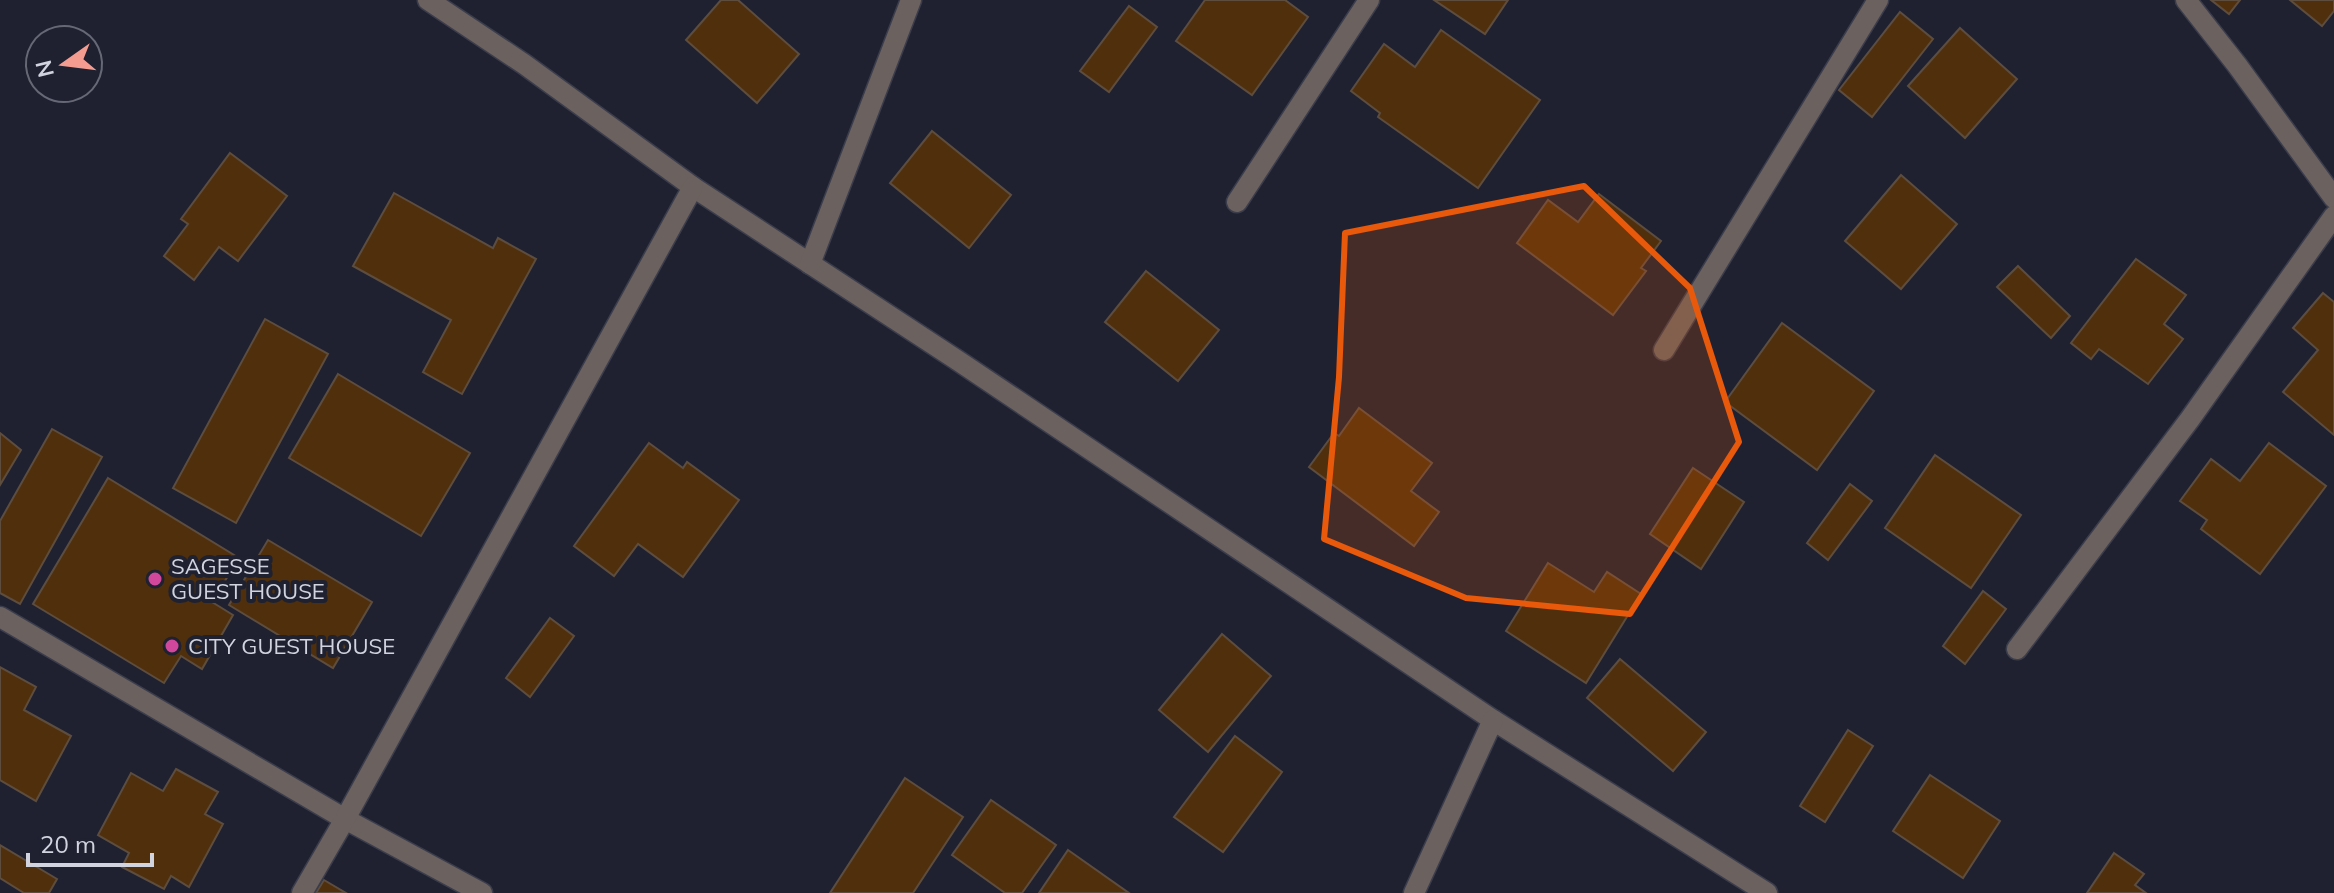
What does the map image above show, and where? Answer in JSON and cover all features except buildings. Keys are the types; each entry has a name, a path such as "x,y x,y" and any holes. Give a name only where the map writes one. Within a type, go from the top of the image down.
{"street":[{"path":"428,0 524,64 693,187 1493,720 1767,893"},
{"path":"810,264 911,0"},
{"path":"1237,202 1369,0"},
{"path":"1664,350 1878,0"},
{"path":"2186,0 2334,198"},
{"path":"302,893 693,187"},
{"path":"2017,649 2190,419 2334,216"},
{"path":"0,617 345,819 482,893"},
{"path":"1414,893 1493,720"}],"highlighted area":[{"path":"1584,186 1690,288 1739,442 1630,614 1466,598 1324,539 1339,377 1345,233"}],"place":[{"name":"SAGESSE GUEST HOUSE","path":"155,579"},
{"name":"CITY GUEST HOUSE","path":"172,646"}]}
